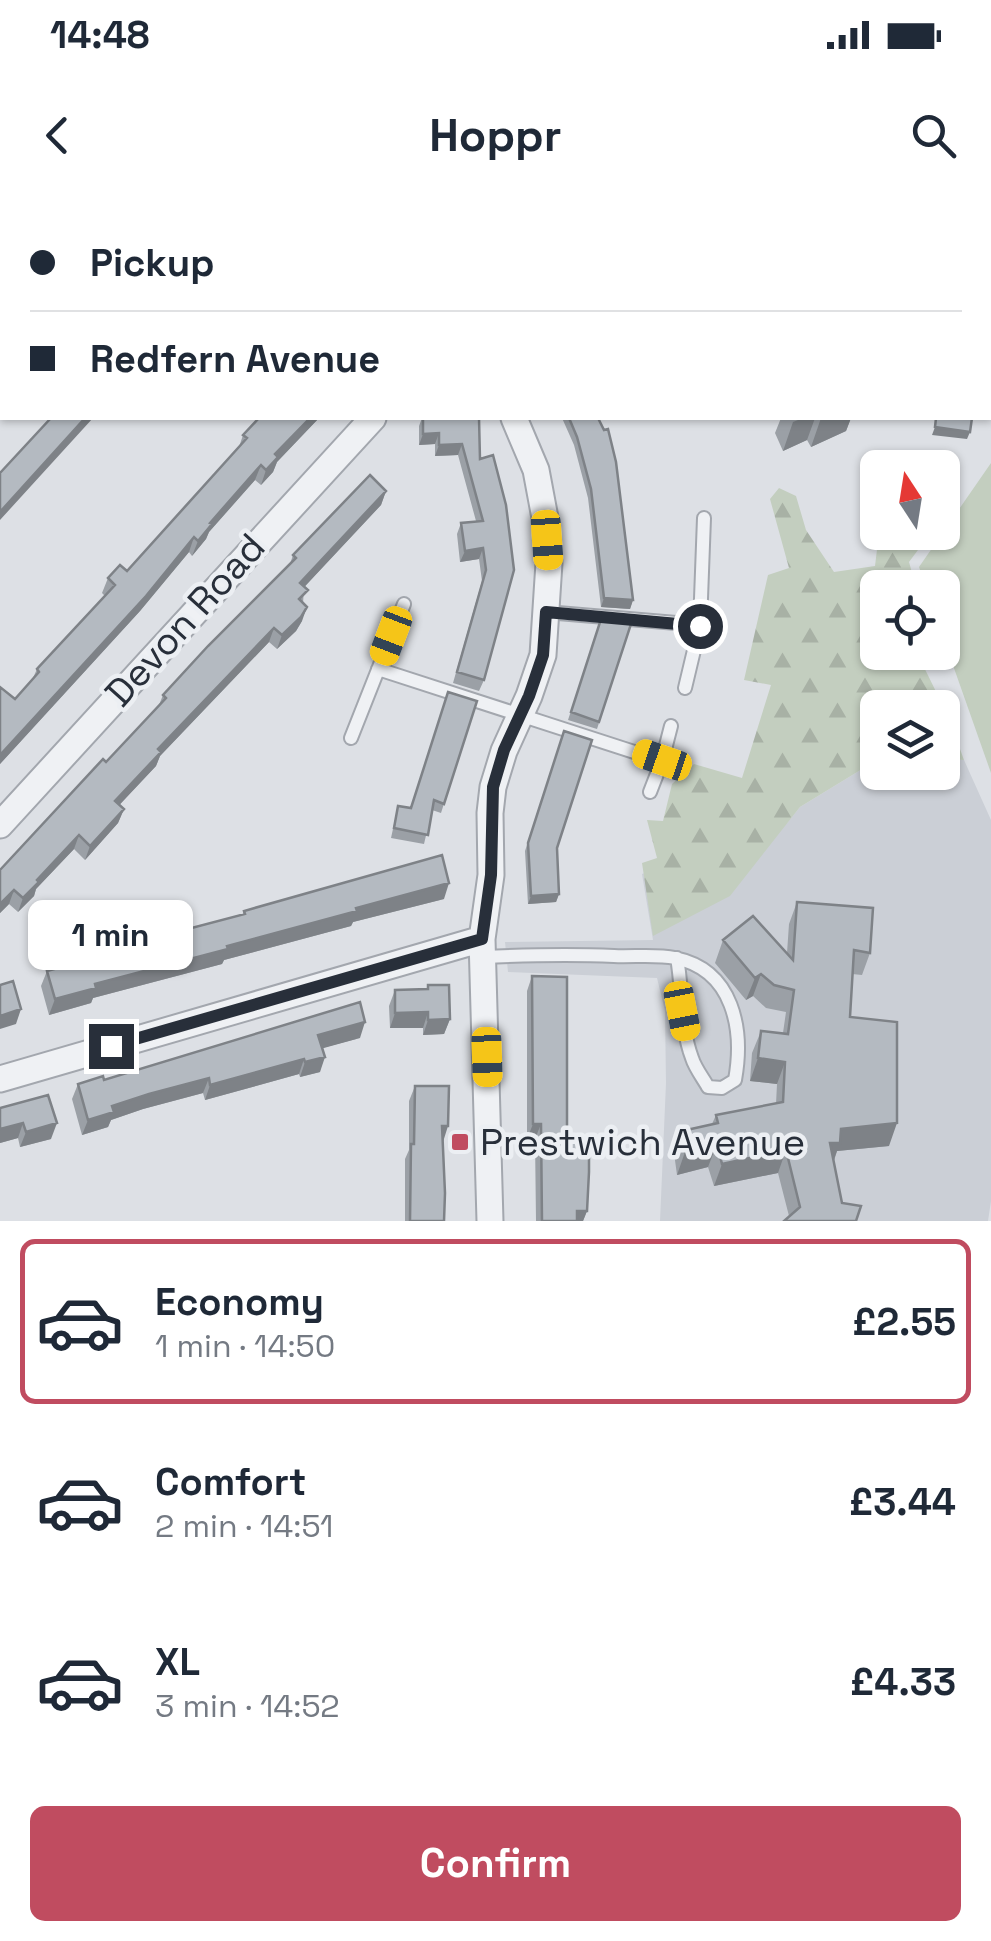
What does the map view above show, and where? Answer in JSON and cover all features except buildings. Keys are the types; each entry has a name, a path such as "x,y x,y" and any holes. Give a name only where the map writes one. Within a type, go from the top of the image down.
{"street":[{"name":"Devon Road","path":"0,825 371,420"},
{"path":"490,1221 482,948 491,875 493,787 543,655 549,562 546,518 536,470 515,420"},
{"path":"0,1079 482,948"}],"lane":[{"path":"685,688 700,626 704,518"},
{"path":"351,738 404,604"},
{"path":"546,612 700,626"},
{"path":"378,668 662,760"},
{"path":"650,792 671,726"},
{"path":"482,948 677,958 706,971 725,990 737,1016 740,1057 735,1080 722,1088 708,1087 692,1059 677,958"}],"shaded area":[{"path":"960,760 964,760 991,820 988,1221 660,1221 666,1083 665,1011 657,978 508,972 505,942 653,940 642,874 787,823 800,807 860,770 860,790 960,790"}],"green space":[{"path":"991,463 991,773 955,670 960,670 960,570 919,567 931,550 960,550 960,508"},
{"path":"779,488 796,496 806,530 834,572 875,566 877,550 918,550 909,562 911,570 860,570 860,670 925,670 935,690 860,690 860,770 800,807 730,896 653,936 642,863 657,858 647,820 663,821 672,784 694,764 742,778 771,685 744,680 768,575 789,568 770,499"}],"place":[{"name":"Prestwich Avenue","path":"460,1142"}],"route":[{"path":"111,1046 482,939 491,875 493,787 543,655 546,612 700,626"}]}
